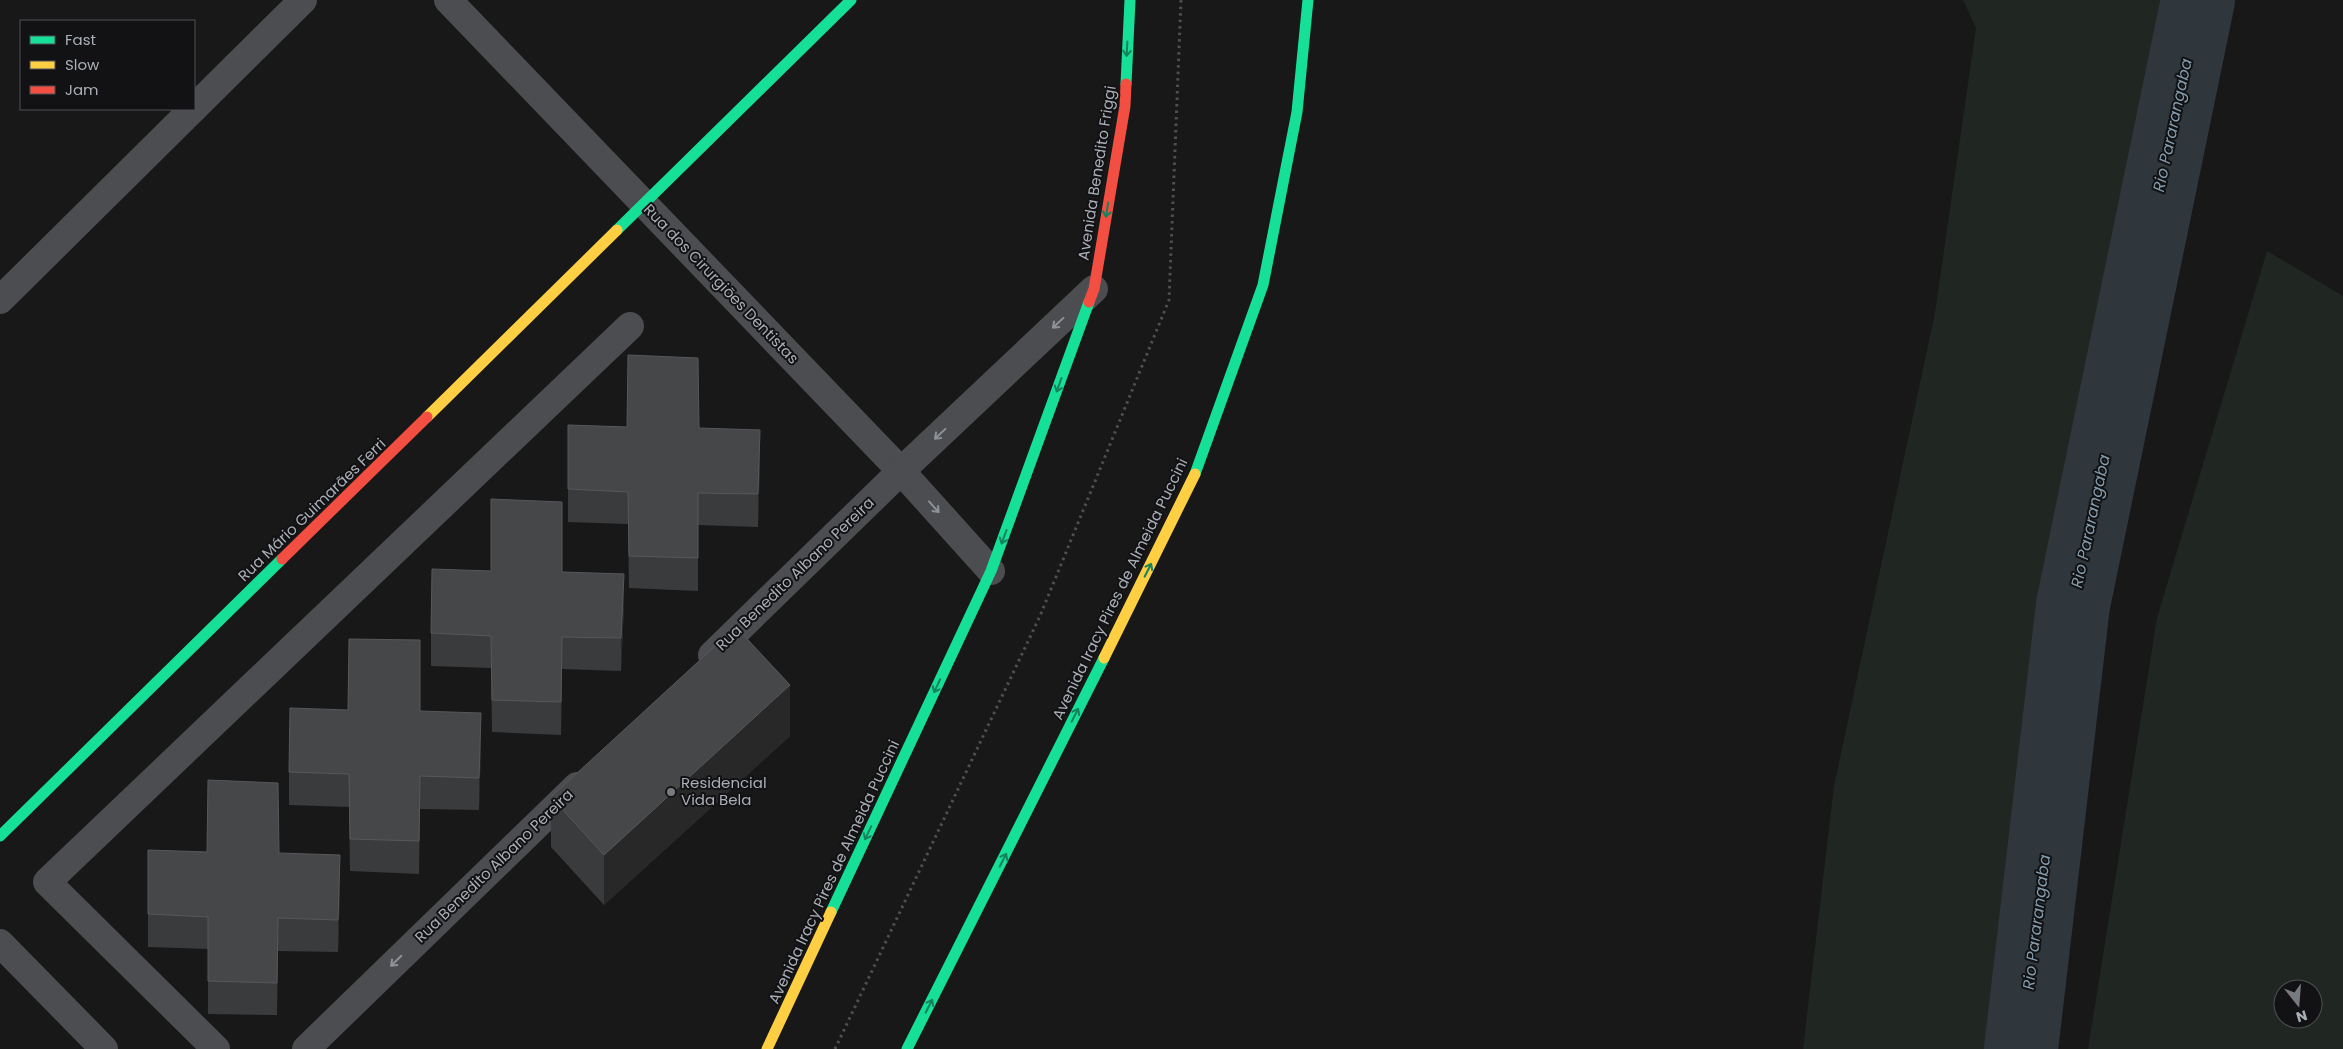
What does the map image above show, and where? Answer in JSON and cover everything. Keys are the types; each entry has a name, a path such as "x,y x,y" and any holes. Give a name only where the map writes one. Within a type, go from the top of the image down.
{"main road":[{"name":"Rua Mário Guimarães Ferri","path":"0,836 852,0"},
{"name":"Avenida Benedito Friggi","path":"1094,290 1125,106 1130,0"},
{"name":"Avenida Iracy Pires de Almeida Puccini","path":"907,1049 1191,486 1263,285 1297,112 1308,0"},
{"name":"Avenida Iracy Pires de Almeida Puccini","path":"767,1049 991,571 1094,290"}],"street":[{"path":"195,108 303,0"},
{"name":"Rua dos Cirurgiões Dentistas","path":"448,0 901,471 991,571"},
{"path":"0,300 193,110"},
{"name":"Rua Benedito Albano Pereira","path":"693,673 901,471 1094,290"},
{"path":"216,1049 47,882 630,326"},
{"name":"Rua Benedito Albano Pereira","path":"306,1049 593,771"},
{"path":"0,943 104,1049"}],"path":[{"path":"835,1049 1040,616 1169,300 1181,0"}],"shaded area":[{"path":"1963,0 2198,0 2073,605 2021,1049 1803,1049 1834,786 1935,313 1976,28"},
{"path":"2267,251 2343,296 2343,1049 2088,1049 2157,618"}],"building":[{"path":"628,355 698,358 699,428 760,430 758,494 698,493 698,558 629,556 628,492 568,489 568,425 627,427"},
{"path":"491,499 562,502 562,572 624,574 621,638 562,637 561,702 492,700 491,636 431,633 432,569 491,571"},
{"path":"736,627 790,685 604,855 551,797"},
{"path":"349,639 420,640 420,711 481,713 479,778 420,776 419,841 350,839 349,774 289,772 290,708 348,710"},
{"path":"208,780 278,783 279,853 340,855 338,920 278,918 277,983 208,981 208,917 148,914 148,850 207,852"}],"waterway":[{"name":"Rio Pararangaba","path":"2021,1049 2073,605 2198,0"}],"traffic: fast":[{"path":"617,230 851,0"},
{"path":"1126,84 1130,0"},
{"path":"1195,474 1263,285 1297,112 1308,0"},
{"path":"831,912 991,571 1089,302"},
{"path":"0,836 282,559"},
{"path":"907,1049 1104,658"}],"traffic: slow":[{"path":"427,417 617,230"},
{"path":"1104,658 1195,474"},
{"path":"767,1049 831,912"}],"traffic: jam":[{"path":"1089,302 1094,289 1125,106 1126,84"},
{"path":"282,559 427,417"}],"place":[{"name":"Residencial Vida Bela","path":"671,792"}]}
